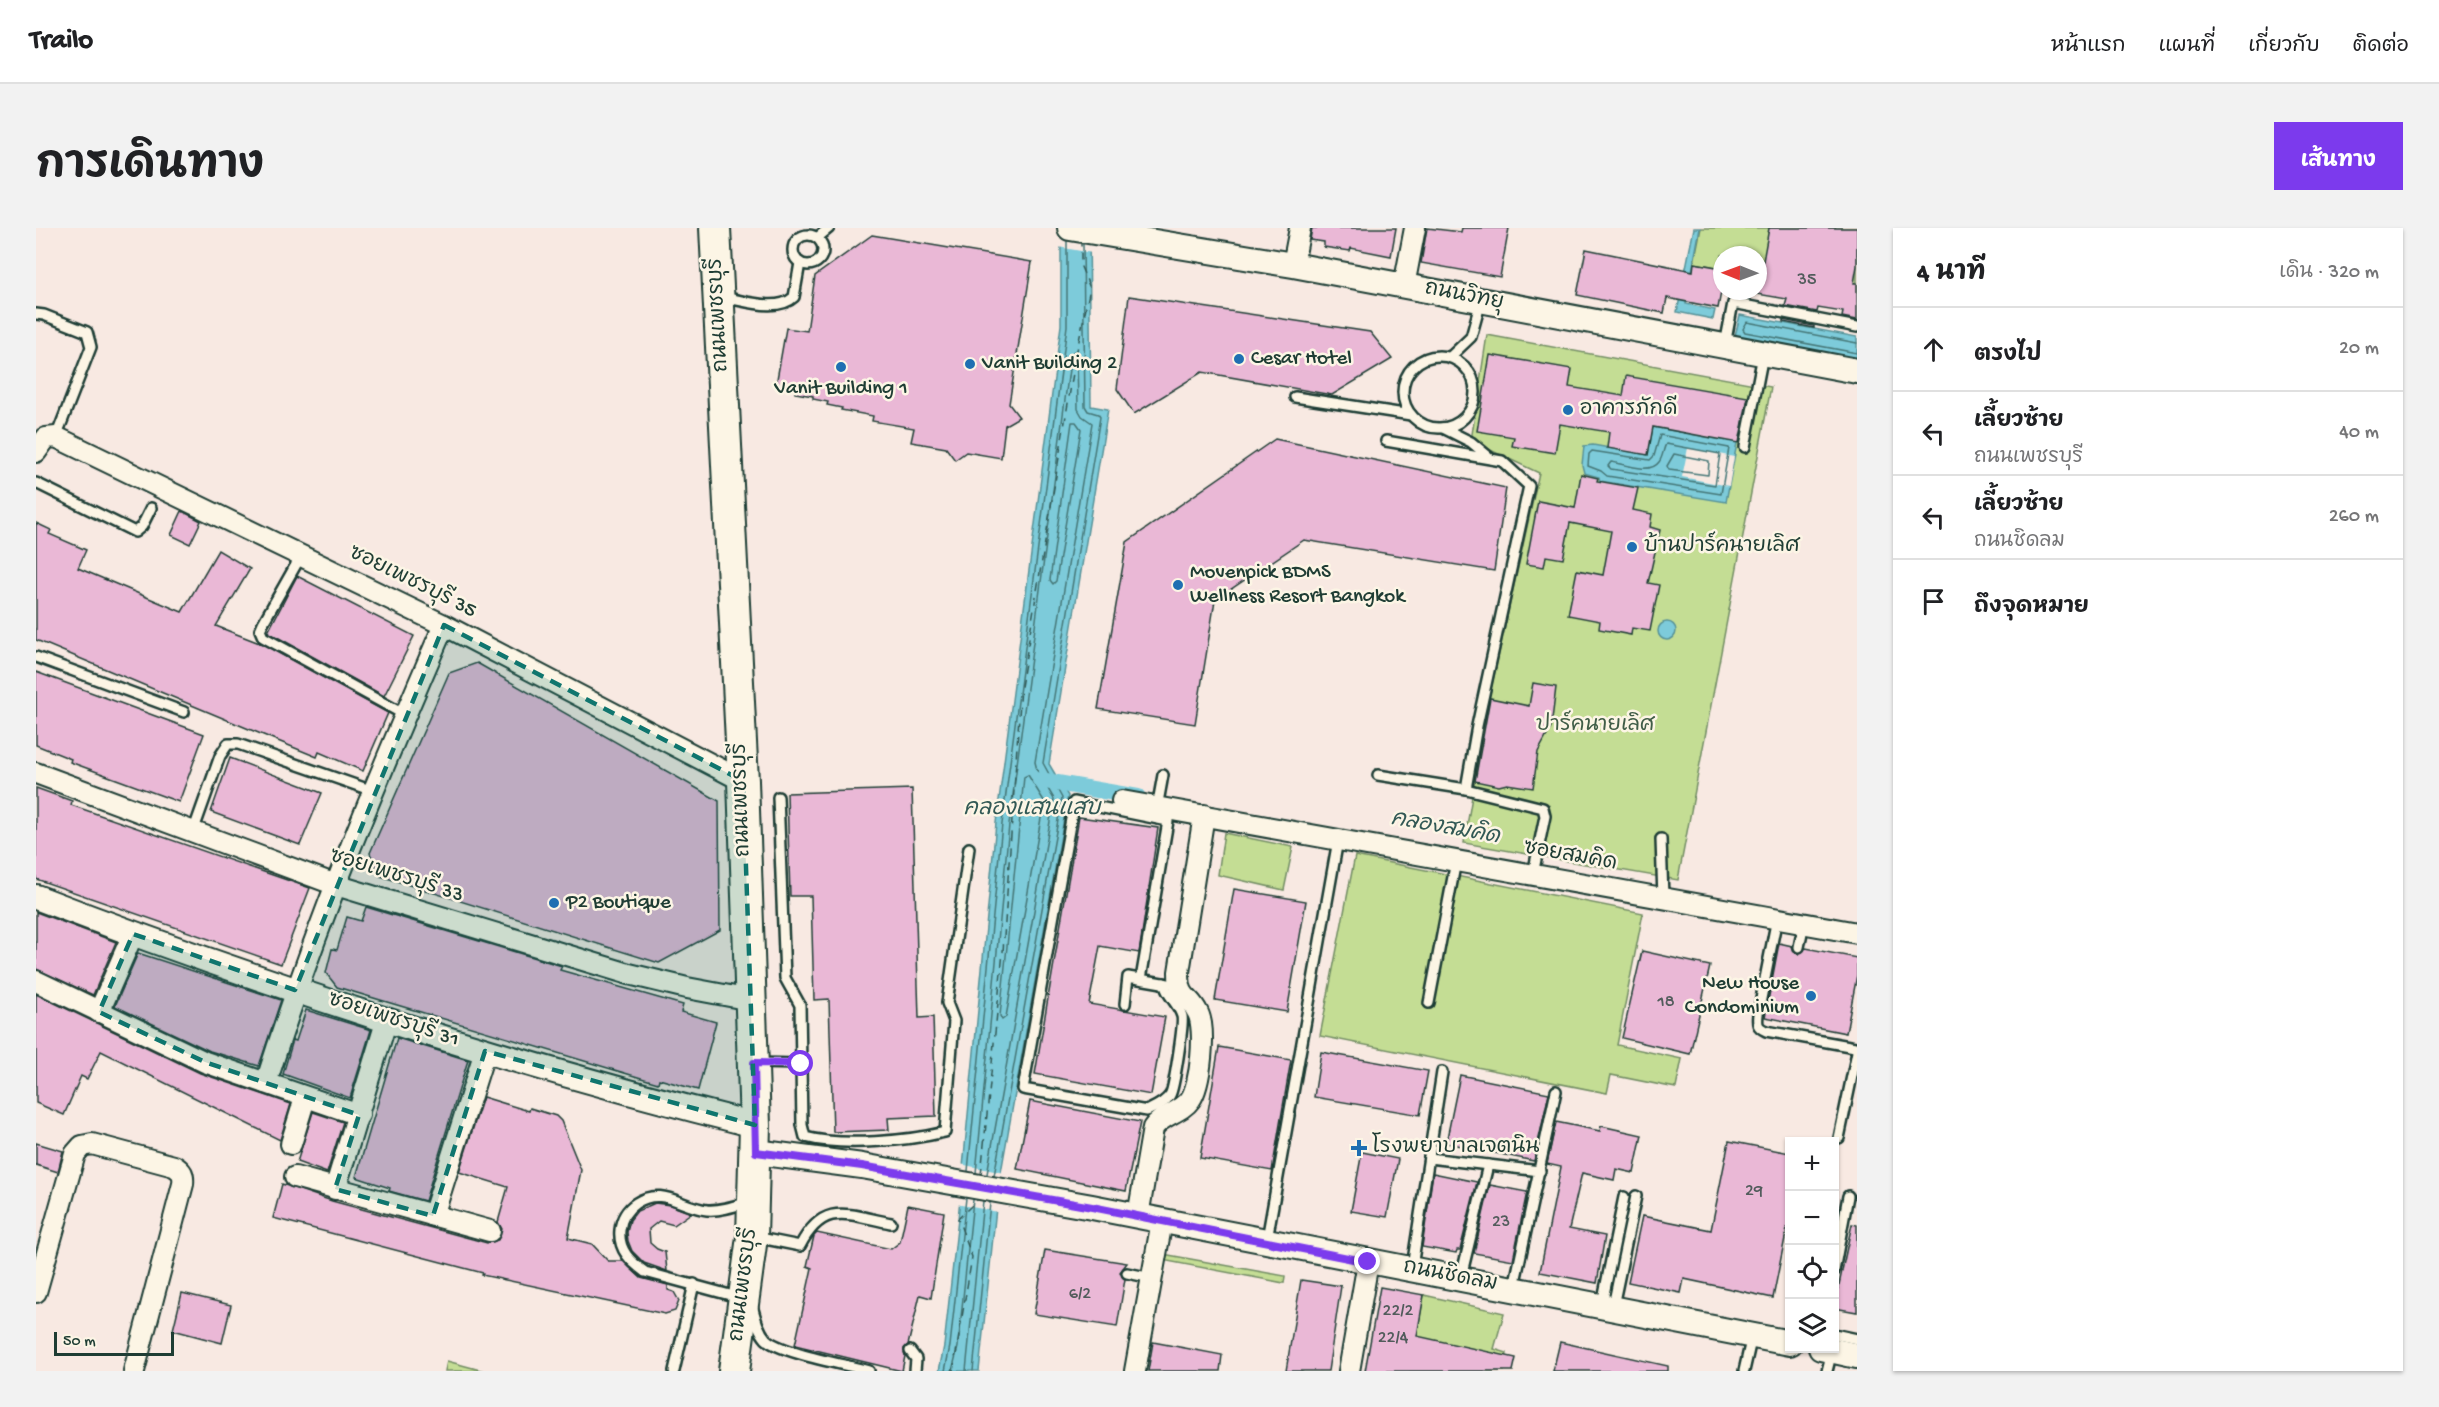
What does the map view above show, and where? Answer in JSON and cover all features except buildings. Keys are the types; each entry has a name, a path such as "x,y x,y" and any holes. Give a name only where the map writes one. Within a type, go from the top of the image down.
{"main road":[{"name":"ถนนเพชรบุรี","path":"715,228 743,781 756,1138 752,1237 734,1371"}],"street":[{"name":"ถนนวิทยุ","path":"1070,228 1293,265 1857,371"},
{"path":"1293,265 1300,228"},
{"path":"1404,286 1415,228"},
{"path":"36,452 46,438 56,437"},
{"name":"ซอยเพชรบุรี 35","path":"56,437 302,554 444,625 743,781"},
{"path":"266,1083 295,990 373,791 444,625"},
{"name":"ซอยเพชรบุรี 33","path":"36,773 336,885 629,974 751,1000"},
{"name":"ซอยสมคิด","path":"1122,801 1857,933"},
{"path":"1138,1216 1154,1128 1158,1122 1184,1107 1192,1099 1202,1060 1198,1013 1171,984 1204,816"},
{"name":"ซอยเพชรบุรี 31","path":"36,897 133,934 295,990 485,1051 573,1084 756,1138"},
{"path":"99,1012 133,934"},
{"path":"36,981 205,1062 358,1115"},
{"path":"335,1190 387,1019"},
{"path":"434,1216 485,1051"},
{"path":"291,1144 305,1098"},
{"name":"ถนนชิดลม","path":"756,1138 862,1166 1092,1207 1785,1342"},
{"path":"36,1292 78,1149 92,1144 174,1166 183,1173 183,1184 134,1371"},
{"path":"295,1177 335,1190 490,1231"},
{"path":"1135,1371 1162,1221"},
{"path":"1349,1371 1368,1262"},
{"path":"1839,1353 1857,1356"}],"lane":[{"path":"817,238 829,228"},
{"path":"805,236 817,238 823,252 819,261 810,266 800,263 793,253 795,242 805,236"},
{"path":"719,297 776,306 786,304 794,297 800,263"},
{"path":"1450,357 1471,337 1481,300"},
{"path":"1725,345 1733,303 1857,327"},
{"path":"36,314 87,332 90,340 91,347 56,437"},
{"path":"1745,447 1763,352"},
{"path":"1411,415 1403,400 1403,387 1407,375 1425,358 1438,355 1450,357 1460,362 1468,370 1475,392 1468,413 1460,422 1443,428"},
{"path":"1295,397 1411,415 1428,427 1443,428 1472,442 1490,458"},
{"path":"1386,441 1502,461 1529,486 1477,726 1466,789"},
{"path":"36,483 135,532 142,526 152,507"},
{"path":"302,554 263,623 260,630 263,638 405,715"},
{"path":"36,657 184,712"},
{"path":"193,832 220,756 228,744 238,744 373,791"},
{"path":"1157,808 1163,775"},
{"path":"1378,775 1466,789 1543,808 1545,816 1533,874"},
{"path":"778,797 785,978 800,1005 802,1125 806,1137 862,1141 908,1139 945,1132 954,1021 947,1003 969,848"},
{"path":"1125,1004 1128,976 1141,979 1171,984 1169,997 1179,1008 1182,1024 1171,1094 1160,1105 1147,1111 1023,1089 1074,802 1168,821 1141,979"},
{"path":"1267,1242 1338,840"},
{"path":"1661,840 1664,898"},
{"path":"1429,1003 1456,861"},
{"path":"1777,918 1757,1024 1759,1028 1766,1031 1855,1047 1857,1051 1839,1138"},
{"path":"1799,947 1804,923"},
{"path":"754,1063 801,1064"},
{"path":"1411,1270 1442,1072"},
{"path":"1514,1289 1556,1091"},
{"path":"1429,1158 1540,1171"},
{"path":"1460,1279 1488,1165"},
{"path":"754,1200 728,1208 708,1210 672,1198 651,1196 630,1207 624,1216 620,1230 627,1257 645,1272 745,1300 752,1307 760,1330 771,1343 869,1371"},
{"path":"1607,1307 1636,1196"},
{"path":"1839,1245 1848,1196"},
{"path":"1607,1307 1624,1197"},
{"path":"752,1237 800,1246 813,1224 836,1213 891,1223"},
{"path":"1127,1273 1152,1278"},
{"path":"675,1371 694,1284"},
{"path":"1744,1371 1752,1336"},
{"path":"1839,1347 1857,1339"},
{"path":"910,1350 916,1359 915,1371"}],"highlighted area":[{"path":"444,625 743,781 755,1125 485,1051 433,1216 335,1189 359,1115 205,1062 99,1012 133,934 295,990"}],"green space":[{"path":"1701,228 1857,228 1857,298 1767,277 1767,246 1713,246 1713,266 1694,263"},
{"name":"ปาร์คนายเลิศ","path":"1487,335 1771,387 1678,880 1464,843 1489,698 1539,473 1471,441"},
{"path":"1224,833 1293,847 1284,890 1218,875"},
{"path":"1355,856 1643,913 1617,1045 1682,1059 1676,1088 1611,1075 1607,1093 1320,1036"},
{"path":"1163,1254 1285,1276 1284,1283 1162,1260"},
{"path":"1424,1295 1504,1313 1494,1349 1507,1353 1504,1371 1410,1371"},
{"path":"447,1361 484,1371 445,1371"}],"water":[{"name":"คลองแสนแสบ","path":"1061,228 1089,228 1091,406 1108,409 1049,764 1068,796 998,1189 979,1371 939,1371 944,1346 958,1219 996,823 1061,325"},
{"path":"1694,228 1700,228 1686,304 1715,310 1713,319 1677,312"},
{"path":"1740,315 1857,337 1857,359 1735,336"},
{"path":"1653,427 1737,443 1726,502 1600,481 1599,477 1584,473 1582,465 1584,446 1593,445 1648,455"},
{"path":"1667,622 1673,625 1676,631 1673,637 1667,640 1661,637 1658,631 1661,625"}],"pier":[{"path":"1058,228 1092,228 1092,253 1058,247"},
{"path":"1688,448 1734,457 1729,486 1682,477"},
{"path":"960,1164 1004,1173 998,1212 956,1204"}],"waterway":[{"name":"คลองสมคิด","path":"1040,780 1138,797"}],"ferry route":[{"path":"981,1175 1003,952 1021,687 1076,355 1090,288 1081,267 1081,241"},
{"path":"953,1371 972,1257 958,1219 979,1198"}],"place":[{"name":"Cesar Hotel","path":"1239,359"},
{"name":"Vanit Building 2","path":"970,364"},
{"name":"Vanit Building 1","path":"841,367"},
{"name":"อาคารภักดี","path":"1568,410"},
{"name":"บ้านปาร์คนายเลิศ","path":"1632,547"},
{"name":"Movenpick BDMS Wellness Resort Bangkok","path":"1178,585"},
{"name":"P2 Boutique","path":"554,903"},
{"name":"New House Condominium","path":"1811,996"},
{"name":"โรงพยาบาลเจตนิน","path":"1359,1148"}],"route":[{"path":"801,1064 754,1063 756,1152 862,1166 1092,1207 1368,1262"}]}
